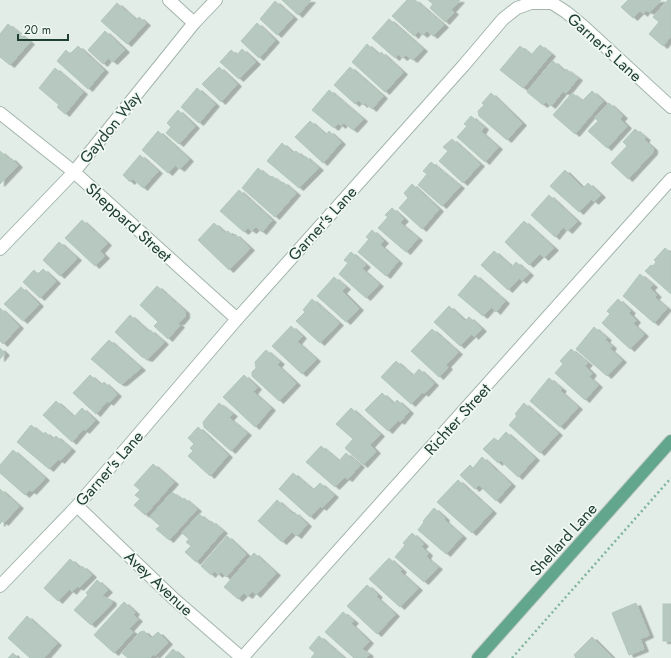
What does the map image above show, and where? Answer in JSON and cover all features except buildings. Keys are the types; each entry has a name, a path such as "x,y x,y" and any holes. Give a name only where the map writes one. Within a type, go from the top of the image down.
{"main road":[{"name":"Shellard Lane","path":"478,658 671,441"}],"street":[{"path":"169,0 194,23"},
{"name":"Gaydon Way","path":"0,249 74,172 194,23 216,0"},
{"name":"Garner's Lane","path":"0,586 77,506 236,319 464,65 503,19 518,8 531,3 552,3 566,12 671,107"},
{"name":"Sheppard Street","path":"0,113 74,172 236,319"},
{"name":"Richter Street","path":"242,658 671,180"},
{"name":"Avey Avenue","path":"77,506 174,600 242,658"}],"path":[{"path":"512,658 671,478"}]}
